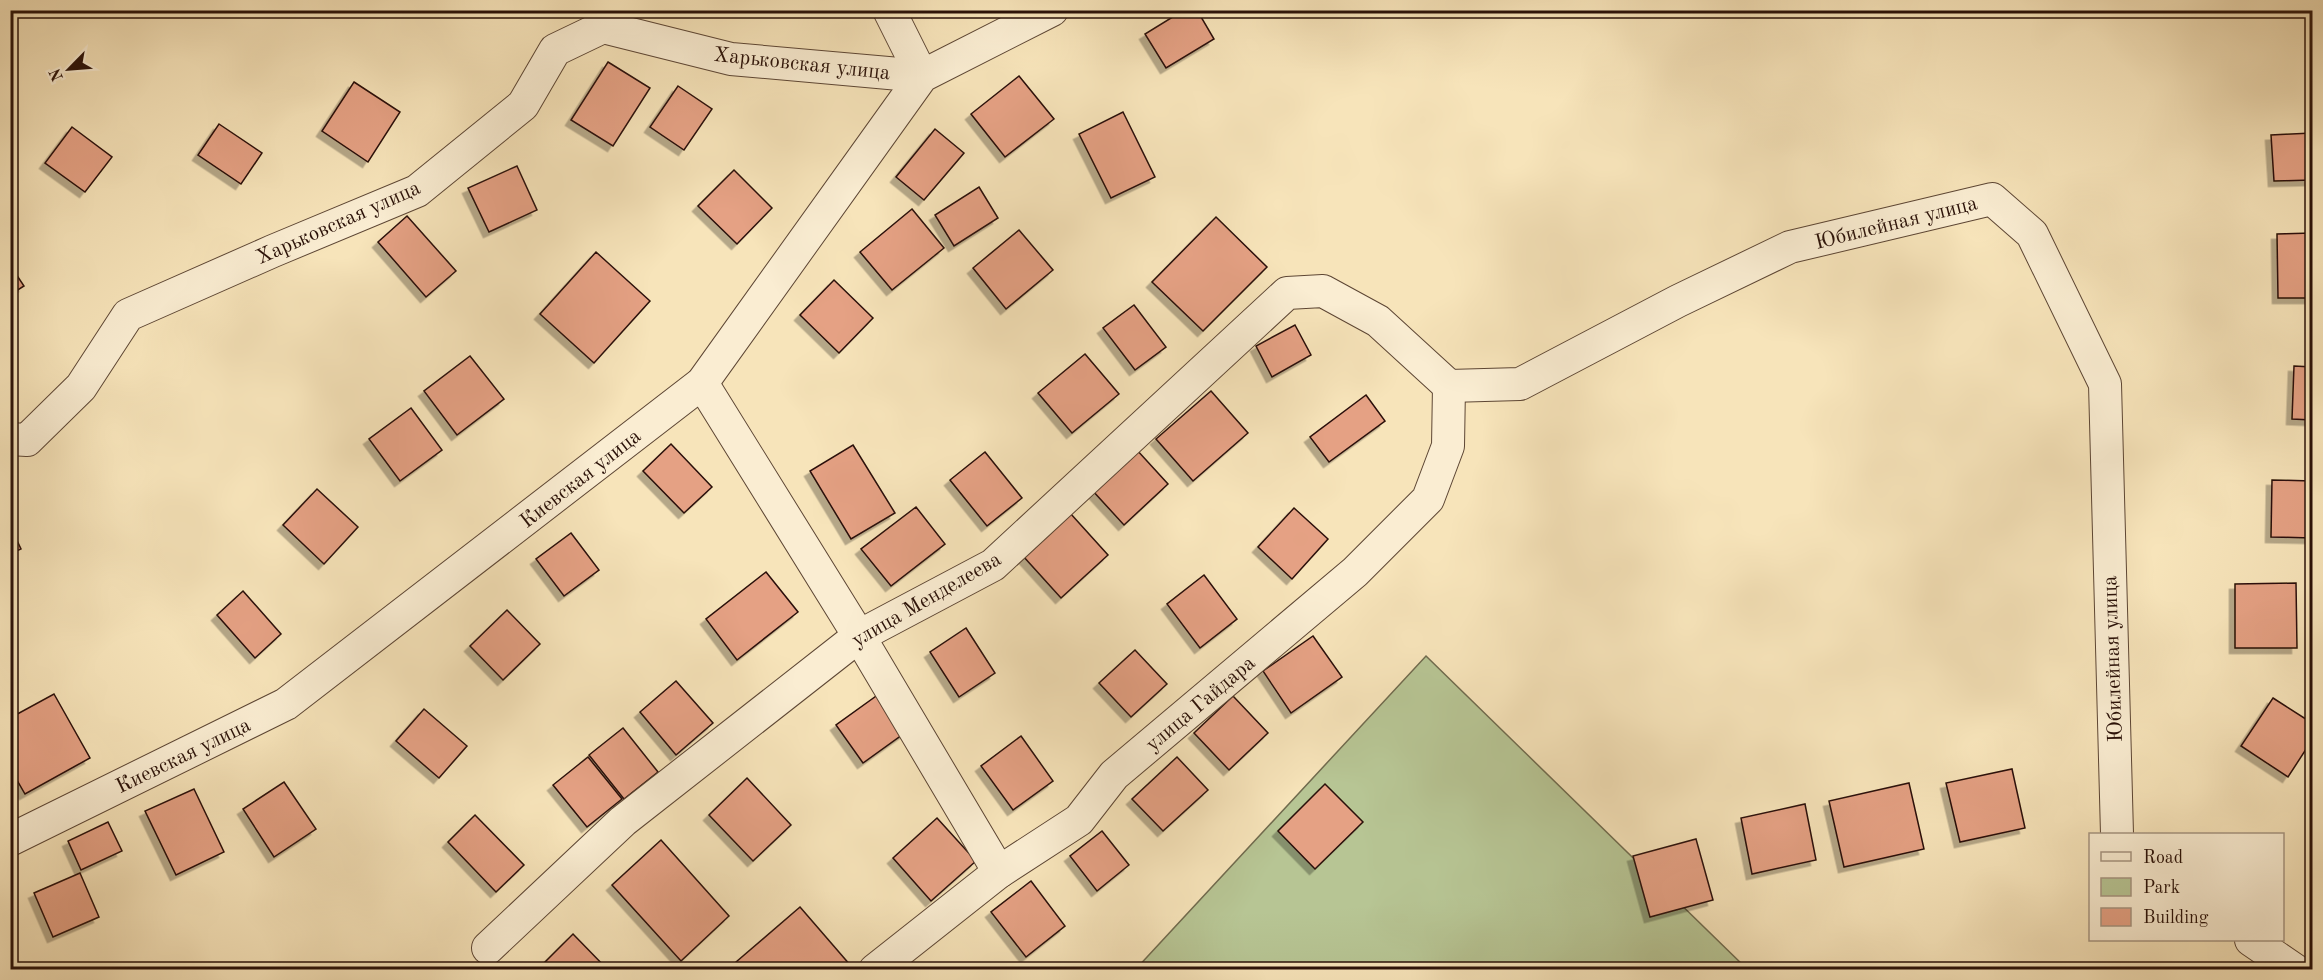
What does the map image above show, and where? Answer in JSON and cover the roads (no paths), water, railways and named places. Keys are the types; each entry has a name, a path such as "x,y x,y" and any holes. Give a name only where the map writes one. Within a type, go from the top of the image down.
{"street":[{"path":"577,10 603,27"},
{"path":"889,10 922,76"},
{"name":"Киевская улица","path":"10,840 286,704 702,383 922,76 1052,10"},
{"name":"Харьковская улица","path":"10,439 27,440 81,387 128,315 417,191 523,105 555,50 603,27 731,59 922,76"},
{"name":"Юбилейная улица","path":"1449,386 1520,384 1678,301 1790,247 1992,199 2032,234 2105,384 2117,833"},
{"name":"улица Менделеева","path":"488,948 623,821 859,636 993,565 1287,293 1323,291 1378,321 1449,386"},
{"path":"702,383 859,636 999,872"},
{"name":"улица Гайдара","path":"875,969 999,872 1079,820 1114,775 1355,572 1428,499 1448,446 1449,386"},
{"path":"2254,941 2295,969"}]}
